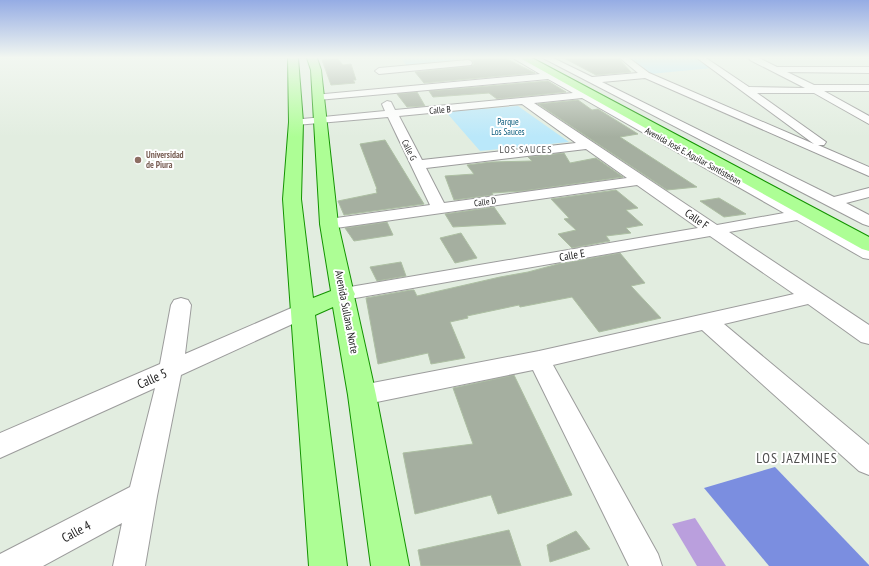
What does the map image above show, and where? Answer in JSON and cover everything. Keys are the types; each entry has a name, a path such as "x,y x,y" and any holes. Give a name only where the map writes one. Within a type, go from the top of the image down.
{"main road":[{"path":"294,84 296,122 292,199 328,566"},
{"name":"Avenida Sullana Norte","path":"317,84 329,224 344,294 390,566"},
{"name":"Avenida José E. Aguilar Santisteban","path":"584,84 869,245"},
{"name":"Avenida José E. Aguilar Santisteban","path":"586,84 869,229"},
{"path":"303,311 344,294"}],"street":[{"path":"318,97 365,84"},
{"name":"Calle G","path":"383,84 392,114 439,208"},
{"name":"Avenida José E. Aguilar Santisteban","path":"575,84 584,95 869,254"},
{"name":"Avenida José E. Aguilar Santisteban","path":"602,84 869,220"},
{"path":"668,84 869,172"},
{"path":"739,84 852,164"},
{"path":"805,84 869,121"},
{"path":"747,90 869,88"},
{"name":"Calle B","path":"296,122 525,102 584,95"},
{"name":"Calle F","path":"525,102 869,336"},
{"path":"417,165 588,145"},
{"name":"Calle D","path":"329,224 641,180"},
{"path":"833,202 869,192"},
{"name":"Calle E","path":"344,294 801,215"},
{"path":"362,395 539,360 811,297"},
{"path":"129,566 142,496 171,370 181,305"},
{"name":"Calle 5","path":"0,446 303,311"},
{"path":"706,322 869,462"},
{"path":"539,360 646,566"},
{"name":"Calle 4","path":"11,566 142,496"}],"green space":[{"name":"Parque Los Sauces","path":"518,106 569,142 480,151 446,112"}],"shaded area":[{"path":"775,467 869,566 769,566 704,488"},
{"path":"695,518 726,566 697,566 672,524"}],"building":[{"path":"507,84 554,84 566,92 497,99 489,93 433,97 429,91"},
{"path":"417,92 425,106 407,107 397,94"},
{"path":"578,100 592,110 598,109 638,134 620,137 697,187 667,190 538,104"},
{"path":"385,140 424,204 344,215 338,201 377,193 377,189 360,144"},
{"path":"564,153 570,163 596,158 623,177 523,191 492,193 493,195 454,200 445,176 474,174 467,165 491,162 532,161 528,157"},
{"path":"616,190 638,208 626,210 643,225 626,228 631,233 606,236 610,241 572,248 558,234 576,230 564,219 569,218 551,199"},
{"path":"719,198 746,214 724,217 700,201"},
{"path":"494,207 506,224 453,227 445,214"},
{"path":"387,222 393,235 354,241 345,228"},
{"path":"461,233 477,258 455,263 440,238"},
{"path":"620,253 645,283 631,286 661,318 599,332 572,297 520,307 519,305 467,316 468,318 450,322 465,358 431,364 428,353 378,364 366,298 411,290 414,290 417,296 558,264"},
{"path":"401,262 406,276 377,281 370,267"},
{"path":"514,375 572,495 498,514 491,495 415,514 403,453 473,444 453,388"},
{"path":"509,530 521,566 421,566 418,550"},
{"path":"576,531 590,549 550,562 547,545"}],"place":[{"name":"Universidad de Piura","path":"138,160"}],"district":[{"name":"LOS SAUCES","path":"526,149"},
{"name":"LOS JAZMINES","path":"797,458"}]}
